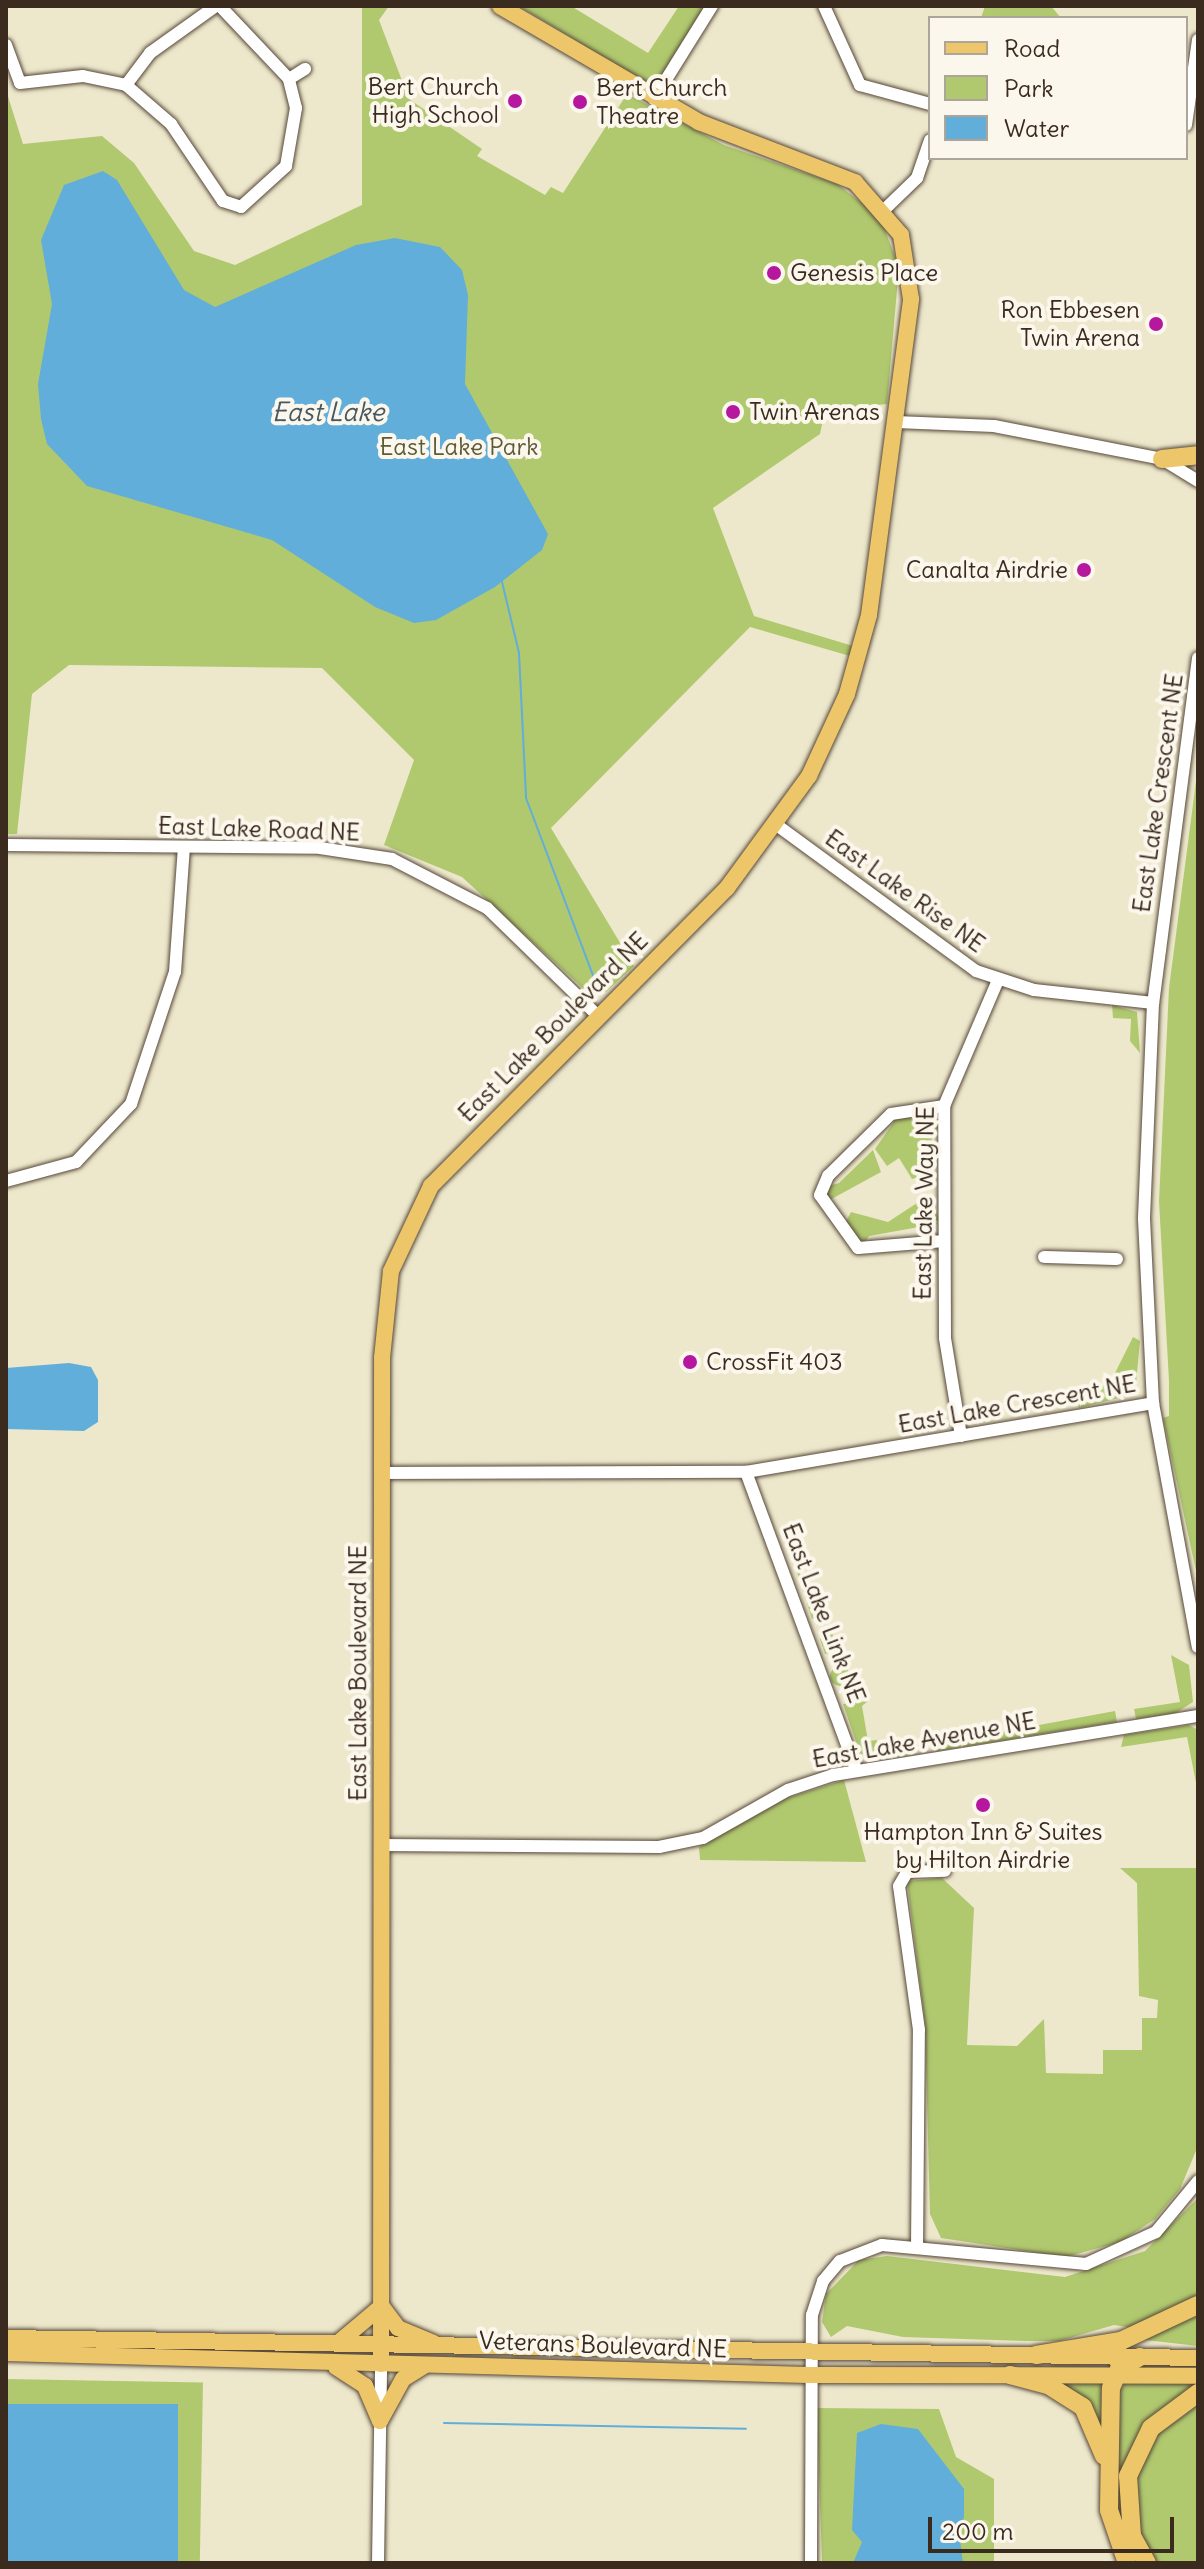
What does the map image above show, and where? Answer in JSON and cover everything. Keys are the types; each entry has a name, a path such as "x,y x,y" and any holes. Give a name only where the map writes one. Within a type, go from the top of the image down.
{"highway":[{"path":"1162,459 1198,455"},
{"path":"1036,2355 1121,2341 1198,2305"},
{"path":"1108,2486 1115,2375 1140,2357"},
{"path":"1010,2375 1048,2385 1083,2407 1101,2444 1113,2531 1127,2563"},
{"path":"1147,2563 1132,2536 1128,2476 1151,2428 1198,2393"}],"main road":[{"name":"East Lake Boulevard NE","path":"381,2356 384,1311 408,1225 455,1159 598,1016 778,826 828,740 859,654 896,422 912,285 908,252 885,209 838,173 716,130 654,99 500,6"},
{"path":"380,2421 365,2386 329,2355 355,2336 382,2306 398,2328 447,2348"},
{"name":"Veterans Boulevard NE","path":"6,2338 329,2355"},
{"name":"Veterans Boulevard NE","path":"6,2353 381,2356 447,2348 1198,2358"},
{"path":"666,2371 811,2353"},
{"name":"Veterans Boulevard NE","path":"381,2356 428,2364 808,2375 1198,2376"},
{"path":"380,2421 403,2379 428,2364"}],"street":[{"path":"6,45 20,83 83,76 126,85 171,124 223,201 241,207 277,180 292,152 289,79 218,6 150,53 126,85"},
{"path":"654,99 712,6"},
{"path":"824,6 860,85 928,103"},
{"path":"1188,111 1198,40"},
{"path":"289,79 305,69"},
{"path":"885,209 917,178 928,146"},
{"path":"896,422 994,426 1162,459 1198,481"},
{"name":"East Lake Crescent NE","path":"382,1473 746,1472 1153,1403 1144,1219 1153,1003 1198,658"},
{"name":"East Lake Rise NE","path":"778,826 937,945 998,980 1153,1003"},
{"name":"East Lake Road NE","path":"6,845 351,851 426,871 487,908 598,1016"},
{"path":"6,1181 76,1162 131,1104 175,972 184,847"},
{"name":"East Lake Way NE","path":"961,1436 945,1338 944,1106 998,980"},
{"path":"944,1106 891,1114 820,1190 851,1246 944,1241"},
{"path":"1044,1257 1117,1259"},
{"path":"1153,1403 1198,1647"},
{"name":"East Lake Link NE","path":"746,1472 856,1770"},
{"name":"East Lake Avenue NE","path":"382,1845 659,1847 703,1838 788,1790 856,1770 1198,1716"},
{"path":"917,2248 919,2030 899,1886 907,1872 945,1871"},
{"path":"811,2563 808,2375 814,2303 830,2271 869,2247 917,2248 1040,2265 1086,2264 1156,2232 1198,2181"},
{"path":"378,2563 381,2356"}],"green space":[{"name":"East Lake Park","path":"362,6 389,6 379,20 409,99 482,149 477,156 545,195 551,187 563,193 627,94 724,145 837,184 880,217 899,267 887,404 825,410 820,434 713,508 754,616 853,646 850,656 750,627 551,828 634,966 606,992 585,990 462,877 384,845 414,760 322,668 69,665 32,694 17,834 6,834 6,90 23,144 102,136 134,163 194,251 235,265 362,205"},
{"path":"519,6 571,6 648,53 679,6 706,6 660,78 645,82"},
{"path":"985,6 1051,6 1059,16 982,16"},
{"path":"1198,766 1198,1580 1163,1418 1169,1416 1169,1381 1159,1201 1169,988"},
{"path":"1112,1005 1137,1012 1140,1053 1130,1041 1131,1019 1113,1018"},
{"path":"924,1112 940,1126 932,1134 932,1173 912,1179 899,1158 887,1166 875,1149 898,1116"},
{"path":"873,1150 881,1172 826,1202 825,1187 839,1183"},
{"path":"920,1201 931,1202 940,1220 926,1234 919,1227 869,1236 863,1245 843,1227 851,1212 888,1222"},
{"path":"1133,1337 1140,1341 1135,1394 1079,1408 1077,1402 1111,1381"},
{"path":"791,1553 811,1598 820,1597 826,1615 812,1619"},
{"path":"830,1627 838,1651 825,1654 820,1639"},
{"path":"1171,1655 1189,1665 1193,1702 1176,1713 1136,1719 1134,1709 1180,1702"},
{"path":"836,1666 844,1666 850,1676 844,1686 836,1686 830,1680 830,1672"},
{"path":"868,1701 862,1706 868,1741 877,1740 878,1749 916,1744 915,1754 873,1760 860,1753 843,1704"},
{"path":"1115,1711 1117,1722 937,1751 931,1745"},
{"path":"1189,1725 1198,1730 1198,1793 1187,1737 1121,1747 1124,1735"},
{"path":"844,1780 866,1862 700,1860 699,1847 787,1798"},
{"path":"1120,1868 1198,1868 1198,2146 1180,2189 1155,2219 1120,2242 1066,2257 941,2238 930,2214 925,2023 907,1881 942,1878 974,1908 967,2045 1017,2046 1044,2019 1046,2073 1103,2074 1103,2050 1142,2050 1142,2018 1157,2018 1158,2000 1139,1996 1137,1883"},
{"path":"1198,2198 1198,2296 1141,2329 1114,2325 1059,2341 1027,2341 903,2337 847,2326 831,2337 822,2322 826,2294 859,2260 887,2256 1065,2277 1145,2251"},
{"path":"1198,2312 1198,2346 1145,2340 1189,2318"},
{"path":"6,2379 203,2382 200,2563 6,2563"},
{"path":"1060,2382 1106,2383 1105,2436"},
{"path":"1127,2382 1198,2383 1147,2423 1128,2458 1121,2505 1139,2563 1115,2505 1117,2393"},
{"path":"1198,2403 1198,2563 1155,2563 1135,2524 1132,2486 1156,2432"},
{"path":"817,2408 939,2409 956,2457 994,2479 994,2563 822,2563"}],"water":[{"name":"East Lake","path":"103,171 117,180 184,290 215,307 356,245 395,238 440,247 462,270 468,295 465,384 548,534 542,550 495,587 436,620 414,623 375,607 272,540 87,486 47,444 41,419 38,384 52,304 41,240 64,185"},
{"path":"69,1363 91,1367 98,1380 98,1422 84,1431 6,1429 6,1368"},
{"path":"6,2404 178,2404 178,2563 6,2563"},
{"path":"881,2424 918,2429 964,2489 964,2518 958,2525 963,2563 853,2563 862,2542 852,2530 857,2433"}],"waterway":[{"path":"502,582 519,653 526,798 594,978"},
{"path":"444,2423 746,2429"}],"place":[{"name":"Bert Church High School","path":"515,101"},
{"name":"Bert Church Theatre","path":"580,102"},
{"name":"Genesis Place","path":"774,273"},
{"name":"Ron Ebbesen Twin Arena","path":"1156,324"},
{"name":"Twin Arenas","path":"733,412"},
{"name":"Canalta Airdrie","path":"1084,570"},
{"name":"CrossFit 403","path":"690,1362"},
{"name":"Hampton Inn & Suites by Hilton Airdrie","path":"983,1805"}]}
